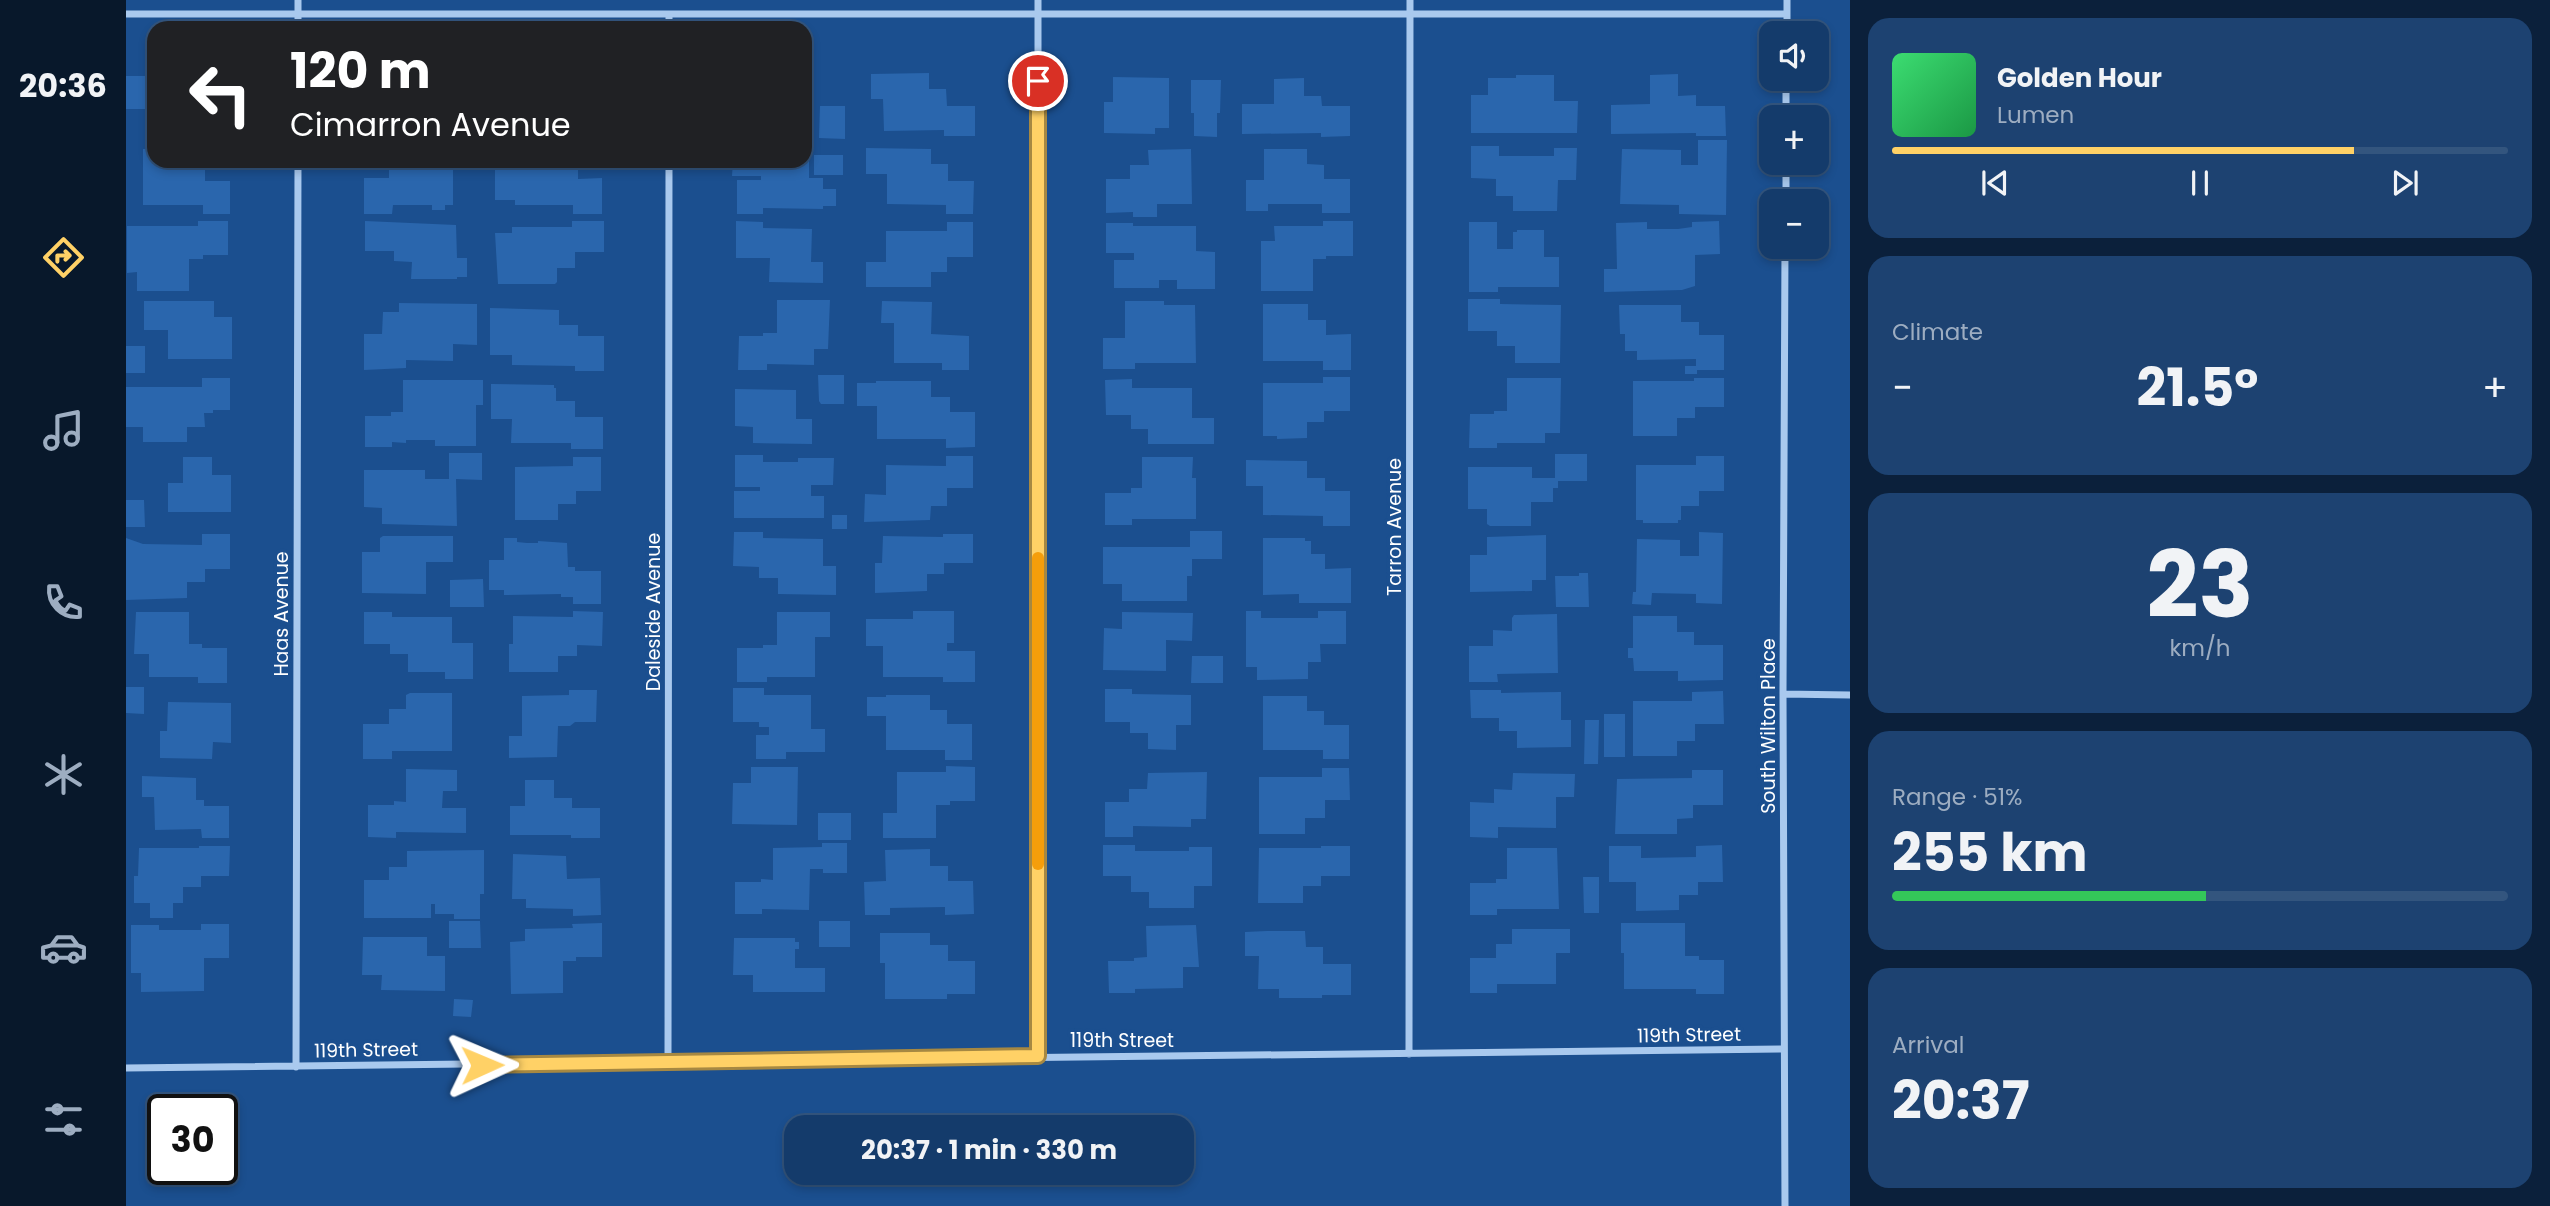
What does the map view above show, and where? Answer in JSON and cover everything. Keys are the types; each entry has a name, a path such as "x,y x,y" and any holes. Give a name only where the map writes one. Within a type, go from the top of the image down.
{"street":[{"path":"298,0 298,21"},
{"path":"1038,0 1038,1056"},
{"name":"Tarron Avenue","path":"1409,1054 1410,0"},
{"path":"1787,0 1787,21"},
{"path":"126,14 1787,14"},
{"path":"669,15 669,21"},
{"name":"Haas Avenue","path":"296,1067 298,168"},
{"name":"Daleside Avenue","path":"667,1062 669,168"},
{"name":"South Wilton Place","path":"1785,1206 1783,694 1786,259"},
{"path":"1783,694 1850,695"},
{"name":"119th Street","path":"126,1068 1783,1049"}],"building":[{"path":"929,73 929,89 946,89 947,106 975,106 975,136 944,136 944,130 884,131 883,99 871,99 871,74"},
{"path":"1678,74 1678,96 1696,95 1696,106 1725,106 1726,136 1696,136 1696,133 1611,134 1611,105 1650,104 1650,75"},
{"path":"1516,75 1554,75 1554,101 1578,101 1577,133 1471,133 1471,95 1488,95 1488,78 1516,78"},
{"path":"126,76 146,76 146,109 126,109"},
{"path":"1113,77 1169,78 1169,128 1155,128 1155,134 1104,133 1104,102 1113,102"},
{"path":"1304,78 1304,96 1321,96 1322,106 1350,106 1350,136 1321,137 1321,133 1242,134 1242,104 1274,104 1274,79"},
{"path":"1191,80 1221,80 1217,137 1194,136"},
{"path":"820,106 845,106 845,139 819,138"},
{"path":"1698,140 1727,140 1726,215 1679,214 1679,205 1620,204 1622,149 1681,150 1681,165 1698,165"},
{"path":"1471,146 1499,146 1499,156 1554,156 1554,148 1577,148 1576,180 1558,180 1557,211 1513,211 1513,196 1496,196 1496,179 1471,178"},
{"path":"866,148 931,149 931,164 948,164 948,181 974,181 973,214 946,214 946,205 887,204 887,174 866,174"},
{"path":"143,149 147,149 147,168 205,168 205,181 230,181 230,214 203,214 203,205 143,205"},
{"path":"1191,149 1192,204 1157,204 1157,217 1133,217 1133,212 1106,213 1106,179 1130,179 1130,165 1149,165 1148,150"},
{"path":"1264,149 1307,149 1307,164 1324,165 1324,179 1350,179 1350,213 1322,213 1322,204 1268,204 1268,211 1246,211 1246,180 1264,180"},
{"path":"814,155 843,155 843,175 814,175"},
{"path":"389,168 453,168 453,205 445,205 445,210 432,210 432,205 393,205 392,214 364,214 364,178 389,178"},
{"path":"495,168 578,168 578,179 602,178 602,214 573,214 573,205 515,205 515,200 495,200"},
{"path":"733,168 809,168 809,178 823,178 823,189 836,189 836,206 823,206 823,209 763,208 763,214 737,214 737,180 761,180 761,176 732,176"},
{"path":"198,221 228,221 228,255 203,255 203,259 189,259 189,291 137,291 137,272 127,273 127,226 198,226"},
{"path":"365,221 456,225 457,258 467,258 467,277 411,279 412,262 394,261 394,251 365,251"},
{"path":"572,221 604,221 604,252 575,252 575,268 557,268 555,284 498,284 495,233 512,233 512,227 572,227"},
{"path":"736,221 763,222 763,228 812,229 811,262 823,262 823,283 769,282 770,258 736,258"},
{"path":"1323,221 1353,221 1353,256 1313,259 1313,291 1261,291 1261,241 1275,241 1274,226 1323,226"},
{"path":"1719,221 1720,254 1695,255 1695,286 1682,290 1604,292 1604,269 1617,269 1616,223 1647,222 1647,229 1678,229 1692,227 1692,222"},
{"path":"947,222 973,222 973,257 947,257 947,272 931,272 931,287 866,287 866,262 886,262 886,231 947,231"},
{"path":"1469,222 1497,222 1497,249 1513,249 1513,232 1517,230 1544,230 1544,257 1559,257 1559,287 1498,287 1498,292 1469,292"},
{"path":"1106,223 1196,226 1196,251 1215,252 1215,289 1177,289 1177,280 1159,280 1159,288 1114,288 1114,260 1134,260 1134,253 1106,253"},
{"path":"1468,299 1500,299 1500,304 1561,305 1560,363 1515,363 1515,346 1497,346 1497,331 1468,331"},
{"path":"777,300 830,300 828,349 814,349 814,365 767,364 767,370 738,370 739,336 777,333"},
{"path":"144,301 214,301 214,317 232,317 232,359 168,359 168,330 144,330"},
{"path":"882,301 932,302 931,334 969,336 969,370 942,370 942,363 894,363 894,323 881,323"},
{"path":"1125,301 1164,301 1164,305 1195,305 1196,363 1135,363 1135,369 1103,369 1103,338 1125,338"},
{"path":"399,303 477,304 477,345 453,344 453,361 406,360 406,368 364,370 364,334 382,334 383,312 399,312"},
{"path":"1263,304 1308,304 1308,320 1326,320 1326,335 1351,334 1351,370 1323,370 1323,361 1263,361"},
{"path":"1619,305 1681,305 1681,322 1699,322 1699,335 1724,335 1724,370 1697,370 1697,374 1685,374 1685,366 1696,366 1696,359 1637,360 1637,351 1625,351 1625,334 1620,334"},
{"path":"490,308 559,310 559,325 578,325 578,336 604,336 604,371 575,371 575,366 512,365 512,355 490,355"},
{"path":"126,346 145,346 145,373 126,373"},
{"path":"818,375 844,375 844,404 821,404"},
{"path":"1323,377 1350,377 1350,411 1324,411 1324,422 1307,422 1307,438 1277,439 1277,436 1263,436 1263,383 1323,383"},
{"path":"202,378 230,378 230,410 204,413 205,427 187,427 187,442 143,442 143,427 126,427 126,387 202,387"},
{"path":"1507,378 1561,378 1560,433 1545,433 1545,443 1497,443 1497,448 1469,448 1470,414 1507,411"},
{"path":"1694,378 1724,378 1724,407 1695,407 1695,418 1677,418 1677,436 1633,436 1633,381 1694,381"},
{"path":"1132,379 1132,388 1192,388 1192,418 1214,418 1214,444 1148,444 1148,429 1131,429 1131,415 1106,415 1105,380"},
{"path":"403,380 483,380 483,405 476,405 476,446 435,446 435,440 406,440 406,443 392,442 392,447 365,447 365,416 391,416 391,412 403,412"},
{"path":"931,381 931,397 950,397 950,412 975,412 975,447 946,448 946,439 877,439 877,406 857,406 857,383"},
{"path":"491,384 554,385 556,401 575,401 575,417 603,417 603,449 571,449 571,443 511,443 512,419 491,419"},
{"path":"735,389 796,390 796,419 812,419 812,444 753,443 753,427 735,426"},
{"path":"449,453 482,453 482,480 456,479 457,526 382,524 382,508 364,507 364,470 425,470 425,479 449,479"},
{"path":"1555,454 1587,454 1587,481 1558,481 1558,488 1553,488 1553,502 1531,502 1531,526 1490,526 1487,524 1487,509 1468,509 1468,467 1532,467 1532,478 1555,478"},
{"path":"735,455 763,455 763,462 834,458 833,485 811,485 811,496 824,496 824,518 734,518 734,491 760,491 760,487 735,487"},
{"path":"946,456 973,456 973,488 947,488 947,506 931,506 930,520 864,522 865,494 886,495 886,465 946,466"},
{"path":"1696,456 1724,456 1724,491 1699,491 1699,506 1681,506 1681,520 1678,520 1678,523 1643,523 1643,520 1636,520 1636,465 1696,465"},
{"path":"183,457 212,457 212,475 231,475 231,512 168,512 168,483 183,483"},
{"path":"573,457 601,457 601,491 576,491 576,504 558,504 558,520 515,520 515,467 573,466"},
{"path":"1142,457 1193,457 1196,519 1132,519 1132,525 1105,525 1105,493 1131,493 1131,488 1142,488"},
{"path":"1246,460 1307,461 1307,478 1325,478 1325,491 1350,491 1350,526 1323,526 1323,516 1263,515 1263,486 1246,486"},
{"path":"126,500 144,500 145,527 126,527"},
{"path":"832,515 847,515 847,529 832,529"},
{"path":"1190,531 1222,531 1222,559 1192,559 1192,576 1187,576 1187,601 1122,601 1122,584 1103,584 1103,547 1190,547"},
{"path":"734,532 763,532 763,538 823,539 823,566 836,566 836,595 778,594 778,578 759,578 759,567 733,566"},
{"path":"1699,532 1723,533 1722,604 1696,603 1696,594 1652,593 1651,605 1632,604 1633,592 1636,592 1637,539 1680,540 1680,556 1699,556"},
{"path":"202,534 230,534 230,569 205,569 205,582 187,582 187,598 126,600 126,538 143,544 202,545"},
{"path":"943,534 973,534 973,563 944,563 944,574 927,574 927,591 875,593 875,563 882,563 883,536 943,537"},
{"path":"1546,535 1546,580 1532,580 1532,591 1470,592 1470,555 1487,555 1487,537"},
{"path":"453,536 453,562 426,562 426,594 362,593 362,552 380,552 380,538"},
{"path":"504,538 517,538 517,542 527,543 567,543 568,567 575,567 575,571 601,571 601,604 573,604 573,597 561,597 561,594 504,595 504,590 489,590 489,560 504,560"},
{"path":"1263,538 1305,538 1305,541 1311,541 1311,554 1325,554 1325,569 1351,568 1351,603 1299,603 1299,594 1263,595"},
{"path":"1579,573 1588,573 1589,607 1556,607 1555,576 1579,576"},
{"path":"483,579 484,607 450,607 450,580"},
{"path":"573,611 603,612 602,646 577,645 577,656 558,656 558,672 509,672 513,616 573,617"},
{"path":"913,611 954,611 954,643 947,643 947,651 975,651 975,682 943,682 943,677 883,677 883,646 866,646 866,619 913,619"},
{"path":"1246,611 1261,611 1261,618 1318,618 1318,611 1346,611 1346,644 1320,644 1321,662 1308,662 1308,679 1257,680 1257,667 1246,667"},
{"path":"136,612 189,612 189,644 202,644 202,648 227,648 227,683 198,683 198,677 149,677 149,654 134,654"},
{"path":"364,612 392,612 392,617 452,617 452,643 473,643 473,679 445,679 445,672 408,672 408,654 390,654 390,644 364,644"},
{"path":"777,612 830,612 830,637 815,637 815,677 767,677 767,682 737,682 737,648 777,645"},
{"path":"1122,612 1193,613 1192,641 1166,640 1166,671 1103,670 1104,628 1122,629"},
{"path":"1557,614 1558,673 1497,674 1498,682 1469,682 1469,646 1493,646 1493,630 1512,631 1514,615"},
{"path":"1633,616 1677,616 1677,632 1694,632 1694,645 1723,645 1723,680 1678,681 1678,671 1634,671 1633,658 1628,658 1628,648 1633,648"},
{"path":"1192,656 1223,656 1223,683 1191,683"},
{"path":"126,687 144,687 144,714 126,713"},
{"path":"733,688 764,688 764,695 811,695 811,729 825,729 825,752 786,752 786,759 756,759 756,735 769,735 769,727 759,727 759,722 733,722"},
{"path":"1105,689 1132,689 1132,694 1191,695 1191,725 1176,725 1176,750 1148,749 1148,733 1130,733 1130,722 1105,722"},
{"path":"569,690 597,690 596,722 575,722 570,726 558,726 557,757 509,758 509,736 522,736 522,696 569,695"},
{"path":"1470,690 1501,690 1501,693 1561,692 1561,720 1571,720 1571,747 1517,748 1517,731 1499,731 1499,718 1471,718"},
{"path":"1723,691 1724,724 1695,724 1695,741 1677,741 1677,756 1633,756 1633,701 1692,701 1692,692"},
{"path":"452,693 452,751 392,751 392,759 363,759 363,724 389,724 389,709 406,709 406,695"},
{"path":"930,695 930,710 947,710 947,724 972,724 972,760 945,760 945,750 886,750 886,716 867,716 867,697"},
{"path":"1263,696 1307,696 1307,711 1324,711 1324,725 1349,725 1349,759 1323,759 1323,750 1263,750"},
{"path":"168,702 231,703 231,743 213,742 212,759 160,758 160,731 167,731"},
{"path":"1604,714 1625,714 1625,757 1604,757"},
{"path":"1585,720 1599,720 1598,764 1584,764"},
{"path":"946,766 975,767 975,801 950,801 950,805 936,805 936,838 883,838 883,813 897,813 897,772 946,772"},
{"path":"751,767 798,767 797,825 732,824 733,783 751,783"},
{"path":"1322,768 1349,768 1350,800 1325,800 1325,818 1305,818 1305,834 1259,834 1259,777 1322,777"},
{"path":"406,769 457,770 457,791 443,791 442,808 466,808 466,833 396,832 396,838 368,837 368,805 406,802"},
{"path":"1692,770 1723,770 1723,805 1693,805 1693,818 1677,819 1677,834 1615,834 1617,779 1692,778"},
{"path":"1207,772 1206,819 1191,819 1191,827 1133,826 1133,837 1105,837 1105,802 1129,802 1129,789 1147,789 1148,773"},
{"path":"1513,773 1575,774 1574,797 1556,797 1556,828 1498,827 1498,838 1470,837 1470,802 1494,803 1494,789 1512,790"},
{"path":"142,776 196,778 196,800 204,800 204,806 229,806 229,838 202,838 201,829 155,830 154,797 142,797"},
{"path":"525,780 554,780 554,798 572,798 572,808 600,808 600,838 510,835 510,806 525,806"},
{"path":"818,813 851,813 851,840 818,840"},
{"path":"822,843 847,843 847,873 823,873 823,869 810,869 809,910 762,909 762,914 735,914 735,882 773,880 773,848 822,847"},
{"path":"1103,845 1135,845 1135,851 1189,851 1189,847 1212,847 1212,886 1194,886 1194,908 1149,908 1149,892 1131,892 1131,876 1103,876"},
{"path":"1722,845 1723,882 1698,882 1698,895 1679,895 1679,910 1636,911 1636,882 1609,882 1609,846 1641,846 1641,858 1696,857 1696,846"},
{"path":"230,846 229,876 201,876 201,887 183,887 183,903 173,903 173,918 150,918 150,903 134,903 134,876 138,876 139,848"},
{"path":"1350,846 1350,876 1321,876 1321,886 1303,886 1303,903 1258,903 1259,848"},
{"path":"1507,848 1557,848 1559,909 1497,909 1497,915 1470,915 1470,883 1496,883 1496,879 1507,879"},
{"path":"930,849 930,866 948,866 948,881 973,881 974,914 945,915 945,907 890,908 890,915 865,915 864,882 886,881 885,850"},
{"path":"484,850 484,894 480,894 480,919 454,919 454,914 435,914 435,904 431,904 431,918 364,918 364,880 389,880 389,867 407,867 407,851"},
{"path":"513,854 566,856 567,879 600,878 601,915 573,916 573,909 526,908 526,899 512,899"},
{"path":"1583,877 1599,877 1599,913 1584,913"},
{"path":"449,921 480,921 481,948 449,948"},
{"path":"819,921 850,921 850,947 819,947"},
{"path":"602,923 602,957 576,957 576,961 563,961 563,993 511,994 510,942 525,941 525,929 573,928 572,924"},
{"path":"1621,923 1685,923 1685,956 1699,956 1699,960 1724,960 1724,994 1696,994 1696,989 1624,989"},
{"path":"201,924 229,924 229,958 204,958 204,991 141,992 141,973 131,973 131,925 159,925 159,930 201,930"},
{"path":"1196,925 1199,967 1183,967 1183,988 1135,989 1135,993 1109,993 1108,961 1134,961 1134,958 1147,957 1146,926"},
{"path":"1512,929 1570,929 1570,953 1556,953 1556,984 1497,984 1497,993 1470,993 1470,958 1496,958 1496,944 1512,944"},
{"path":"1305,931 1306,947 1323,947 1323,964 1351,964 1351,995 1279,998 1279,989 1258,989 1259,956 1245,956 1245,932"},
{"path":"880,933 930,933 930,945 948,945 948,961 975,961 975,994 947,994 947,999 885,999 885,963 880,963"},
{"path":"363,937 427,937 427,956 445,956 445,991 381,990 382,975 362,975"},
{"path":"734,938 795,938 795,942 799,942 799,949 795,949 795,968 825,968 825,992 753,992 753,975 733,975"},
{"path":"454,999 473,1000 471,1017 453,1016"}],"slow traffic":[{"path":"1038,558 1038,864"}],"route":[{"path":"482,1065 1038,1056 1038,81"}]}
